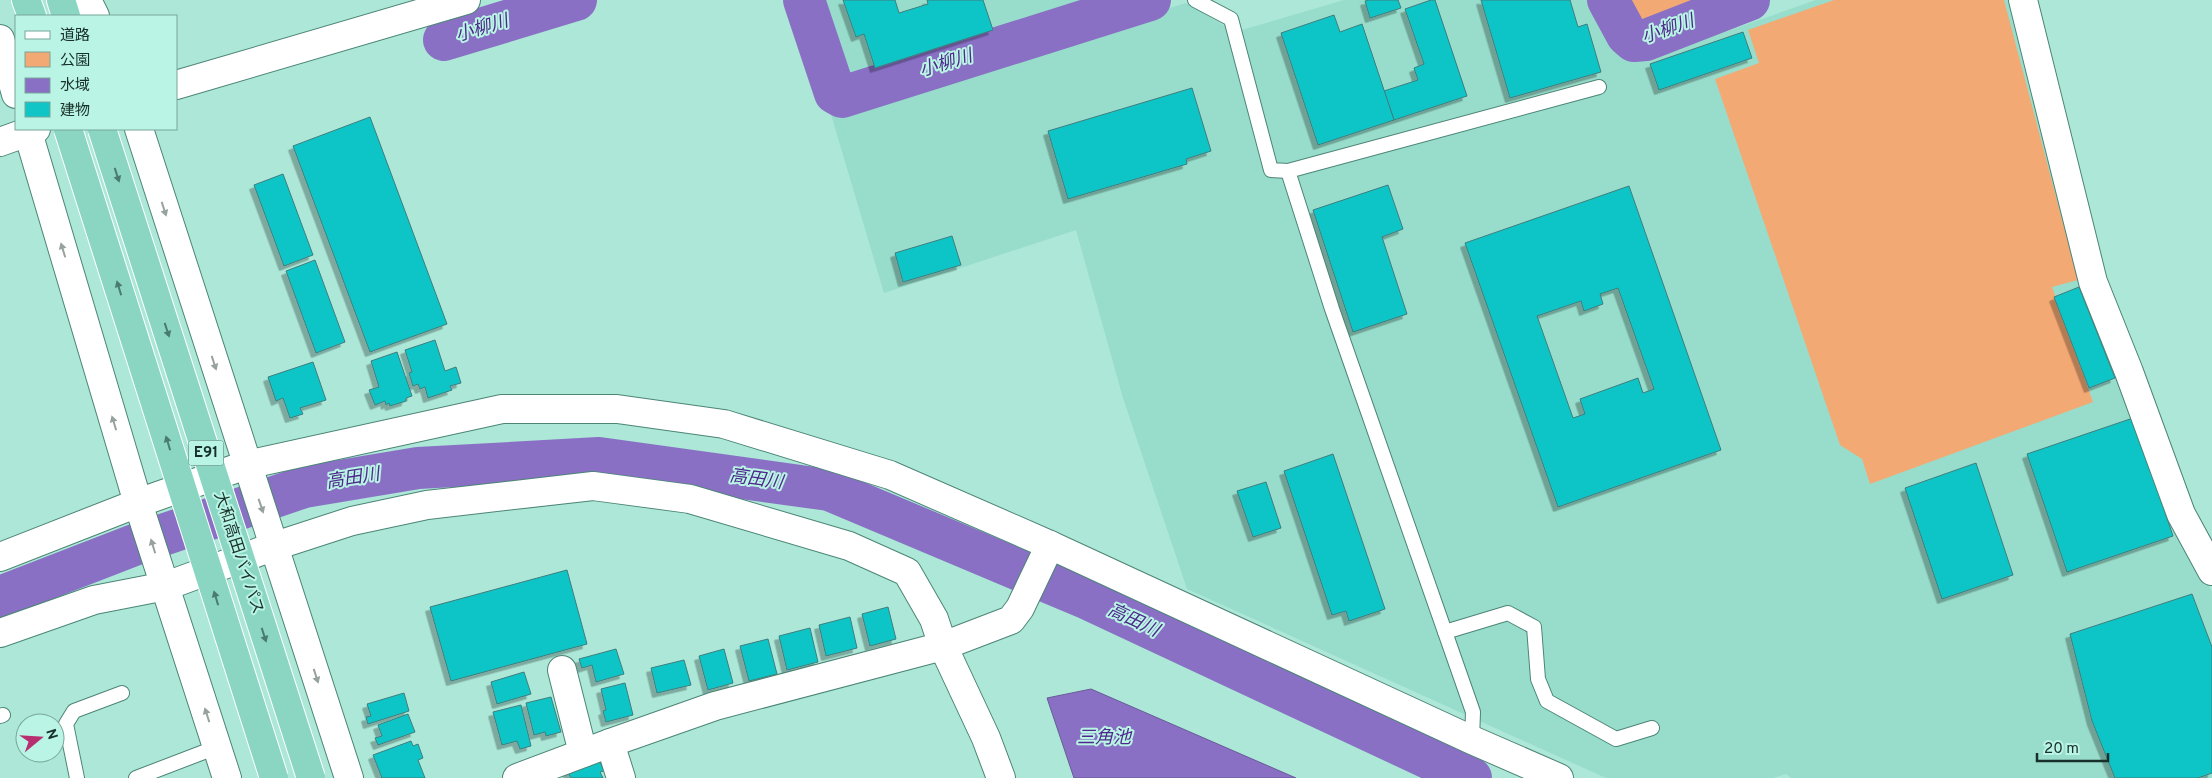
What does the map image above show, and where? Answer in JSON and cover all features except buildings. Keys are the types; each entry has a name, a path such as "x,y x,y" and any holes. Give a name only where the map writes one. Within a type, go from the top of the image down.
{"highway":[{"path":"26,0 32,15"},
{"path":"61,0 66,15"},
{"name":"大和高田バイパス","path":"68,130 274,778"},
{"name":"大和高田バイパス","path":"102,130 311,778"},
{"path":"254,717 268,778"}],"street":[{"path":"87,0 94,15"},
{"path":"102,0 107,15"},
{"path":"178,84 466,0"},
{"path":"2023,0 2093,282 2181,514 2212,571"},
{"path":"0,40 15,91"},
{"path":"0,142 30,130 141,510 227,778"},
{"path":"139,130 349,778"},
{"path":"0,557 249,472 502,409 617,409 724,424 890,475 1047,553 1559,778"},
{"path":"0,633 94,600 164,581 273,541 352,521 437,504 593,486 690,499 849,546 907,572 934,619 943,646 986,738 1001,778"},
{"path":"522,777 610,743 715,706 943,646 1011,620 1020,608 1047,553"},
{"path":"562,670 583,753"},
{"path":"610,743 621,778"}],"lane":[{"path":"1195,1 1231,18 1271,170 1288,171 1599,87"},
{"path":"1288,171 1332,309 1473,712 1472,740"},
{"path":"1445,632 1508,613 1534,627 1538,679 1546,702 1616,739 1652,728"},
{"path":"77,778 66,724 74,711 122,693"},
{"path":"136,778 217,747"}],"shaded area":[{"path":"818,0 1097,0 845,81"},
{"path":"1344,0 1593,0 1608,38 1624,55 1645,60 1816,0 2011,0 2178,519 2212,592 2212,778 1791,778 1786,774 1773,778 1606,778 1187,589 1123,398 1076,230 884,293 830,111 1186,3 1235,32"}],"green space":[{"path":"1616,0 1724,0 1640,34 1629,26"},
{"path":"1834,0 2004,0 2078,280 2052,287 2093,402 1870,484 1862,459 1840,445 1715,79 1759,63 1748,30"}],"water":[{"name":"三角池","path":"1091,689 1296,778 1074,778 1047,698"}],"waterway":[{"name":"小柳川","path":"444,40 576,0"},
{"name":"小柳川","path":"804,0 835,93 842,97 1150,0"},
{"name":"小柳川","path":"1608,0 1627,35 1634,41 1646,40 1749,0"},
{"name":"高田川","path":"0,597 142,542 304,487 418,468 599,458 829,490 1088,599 1471,778"}]}
